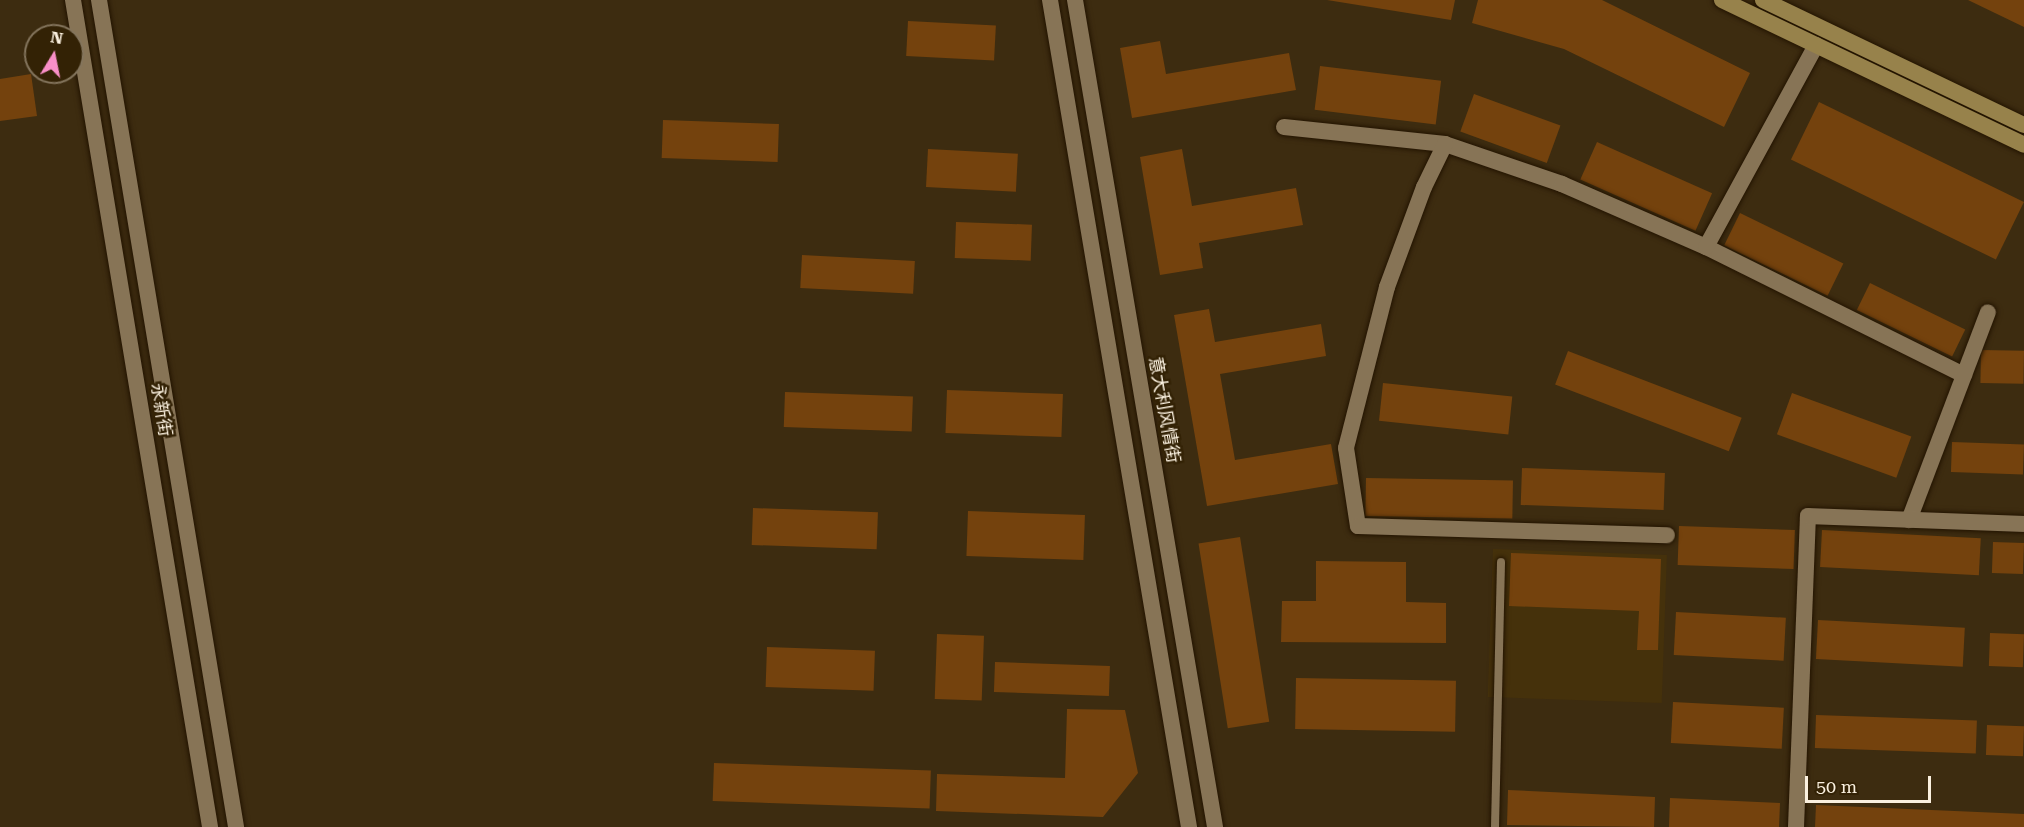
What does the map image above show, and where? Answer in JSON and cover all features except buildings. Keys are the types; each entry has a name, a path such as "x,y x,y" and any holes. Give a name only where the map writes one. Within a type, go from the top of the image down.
{"main road":[{"path":"1722,0 2024,145"},
{"path":"1763,0 2024,125"}],"street":[{"name":"永新街","path":"73,0 210,827"},
{"name":"永新街","path":"99,0 236,827"},
{"path":"1050,0 1189,827"},
{"name":"意大利风情街","path":"1075,0 1215,827"},
{"path":"1706,247 1816,45"},
{"path":"1284,127 1445,144 1562,184 1706,247 1964,375"},
{"path":"1445,144 1424,187 1387,287 1346,448 1358,526 1667,535"},
{"path":"1909,520 1988,312"},
{"path":"1796,827 1808,516 2024,524"}],"lane":[{"path":"1495,827 1501,562"}],"shaded area":[{"path":"1493,549 1667,555 1662,703 1488,697"}]}
